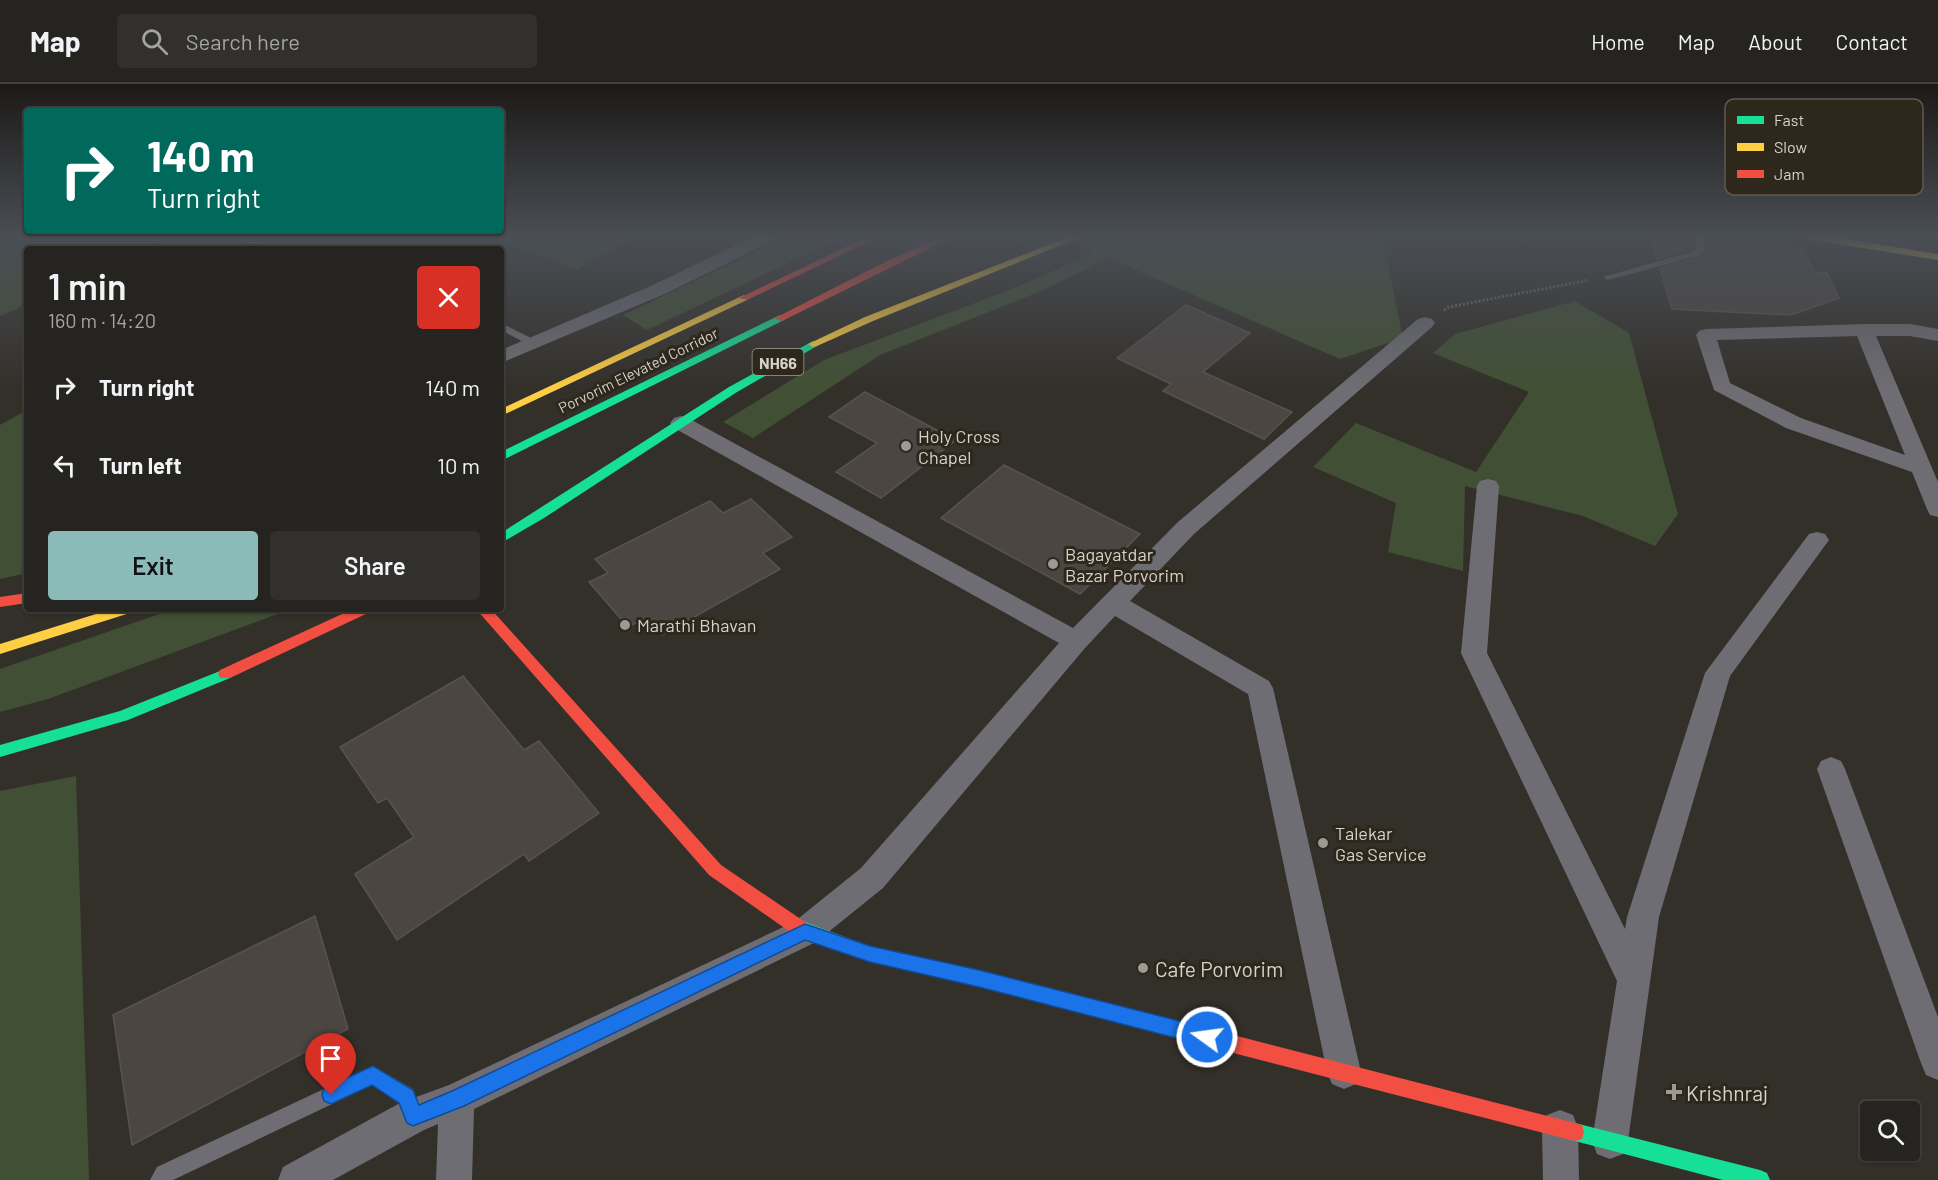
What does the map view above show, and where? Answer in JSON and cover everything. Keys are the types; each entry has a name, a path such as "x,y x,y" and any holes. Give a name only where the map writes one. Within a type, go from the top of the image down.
{"main road":[{"path":"504,412 770,286"},
{"name":"Porvorim Elevated Corridor","path":"504,456 844,286"},
{"name":"NH66","path":"504,537 561,503 753,376 812,345 953,286"},
{"path":"0,602 24,598"},
{"path":"0,649 118,612"},
{"path":"0,751 123,716 214,679 359,612"},
{"path":"486,612 715,870 805,932 870,954 979,978 1760,1180"}],"street":[{"path":"504,356 666,286"},
{"path":"296,1180 413,1116 458,1099 805,932 872,878 1076,641 1186,528 1425,323"},
{"path":"1864,330 1938,509"},
{"path":"1922,468 1844,444 1759,409 1721,386 1706,335 1910,330 1938,335"},
{"path":"681,423 1076,641"},
{"path":"1488,486 1474,653 1634,981"},
{"path":"1610,1141 1643,917 1718,673 1817,540"},
{"path":"1112,603 1260,688 1344,1072"},
{"path":"1831,769 1938,1063"},
{"path":"454,1180 458,1099"},
{"path":"1560,1128 1561,1180"}],"lane":[{"path":"504,328 533,343"},
{"path":"160,1180 164,1174 373,1075 406,1096 413,1116"}],"path":[{"path":"1425,323 1449,307 1560,286"}],"green space":[{"path":"0,286 24,286 24,305 0,316"},
{"path":"684,286 739,286 647,330 623,315"},
{"path":"1018,286 1050,286 880,355 753,438 723,422 824,360"},
{"path":"1173,286 1392,286 1403,338 1340,359"},
{"path":"1575,301 1629,333 1678,514 1655,546 1583,516 1465,486 1463,571 1388,552 1396,503 1313,467 1356,423 1476,472 1529,392 1433,353 1455,334"},
{"path":"24,412 24,574 0,579 0,425"},
{"path":"165,612 283,612 48,699 0,712 0,669"},
{"path":"76,776 89,1180 0,1180 0,791"}],"building":[{"path":"1665,286 1833,286 1839,298 1791,315 1672,309"},
{"path":"1186,305 1250,333 1203,372 1292,412 1264,439 1163,391 1171,384 1117,358"},
{"name":"Holy Cross Chapel","path":"865,392 956,440 881,498 836,472 877,443 829,417"},
{"path":"1004,465 1140,534 1080,594 941,518"},
{"path":"751,499 792,537 763,553 780,569 662,635 647,617 628,627 589,582 608,573 595,559 710,501 723,513"},
{"path":"463,676 524,750 539,741 599,813 529,861 524,854 397,940 355,874 414,837 387,798 378,803 340,747"},
{"path":"315,916 348,1029 132,1145 113,1015"}],"traffic: fast":[{"path":"504,456 780,318"},
{"path":"504,537 733,389 813,344"},
{"path":"0,751 123,716 225,674"},
{"path":"799,928 870,954 979,978 1167,1027"},
{"path":"1575,1132 1760,1180"}],"traffic: slow":[{"path":"813,344 952,286"},
{"path":"504,412 744,298"},
{"path":"0,649 118,612"}],"traffic: jam":[{"path":"744,298 769,286"},
{"path":"780,318 844,286"},
{"path":"0,602 24,598"},
{"path":"225,674 359,612"},
{"path":"486,612 715,870 799,928"},
{"path":"1167,1027 1575,1132"}],"place":[{"name":"Holy Cross Chapel","path":"906,446"},
{"name":"Bagayatdar Bazar Porvorim","path":"1053,564"},
{"name":"Marathi Bhavan","path":"625,625"},
{"name":"Talekar Gas Service","path":"1323,843"},
{"name":"Cafe Porvorim","path":"1143,968"},
{"name":"Krishnraj","path":"1674,1092"}],"route":[{"path":"331,1095 373,1075 406,1096 413,1116 458,1099 805,932 870,954 979,978 1207,1037"}]}
